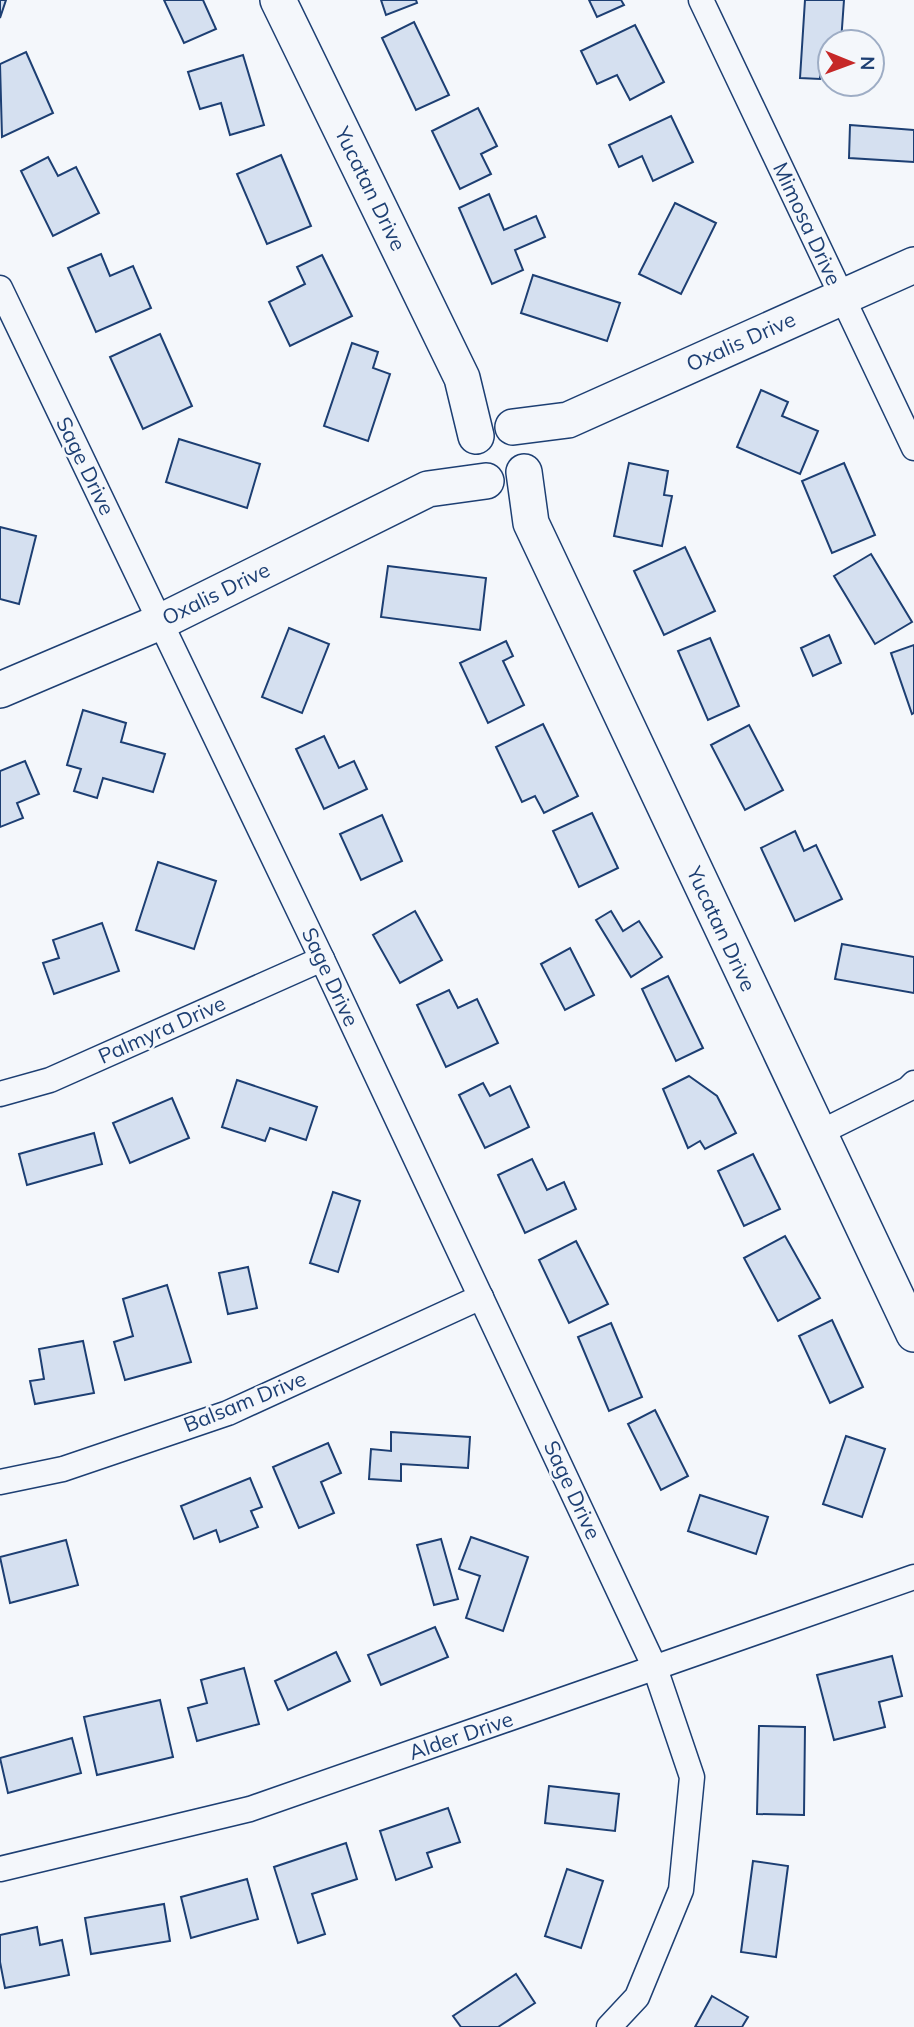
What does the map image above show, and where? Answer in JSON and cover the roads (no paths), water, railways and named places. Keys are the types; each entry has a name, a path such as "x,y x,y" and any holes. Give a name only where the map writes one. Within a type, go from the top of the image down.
{"street":[{"name":"Yucatan Drive","path":"278,0 461,379 500,453 817,1134 914,1334"},
{"name":"Mimosa Drive","path":"701,0 914,448"},
{"name":"Oxalis Drive","path":"0,690 160,622 568,419 914,265"},
{"name":"Sage Drive","path":"0,288 321,959 655,1668 692,1777 681,1890 637,1997 609,2027"},
{"name":"Palmyra Drive","path":"0,1094 50,1080 321,959"},
{"path":"817,1134 908,1089 914,1083"},
{"name":"Balsam Drive","path":"0,1482 63,1469 228,1413 481,1297"},
{"name":"Alder Drive","path":"0,1869 250,1809 914,1577"}]}
